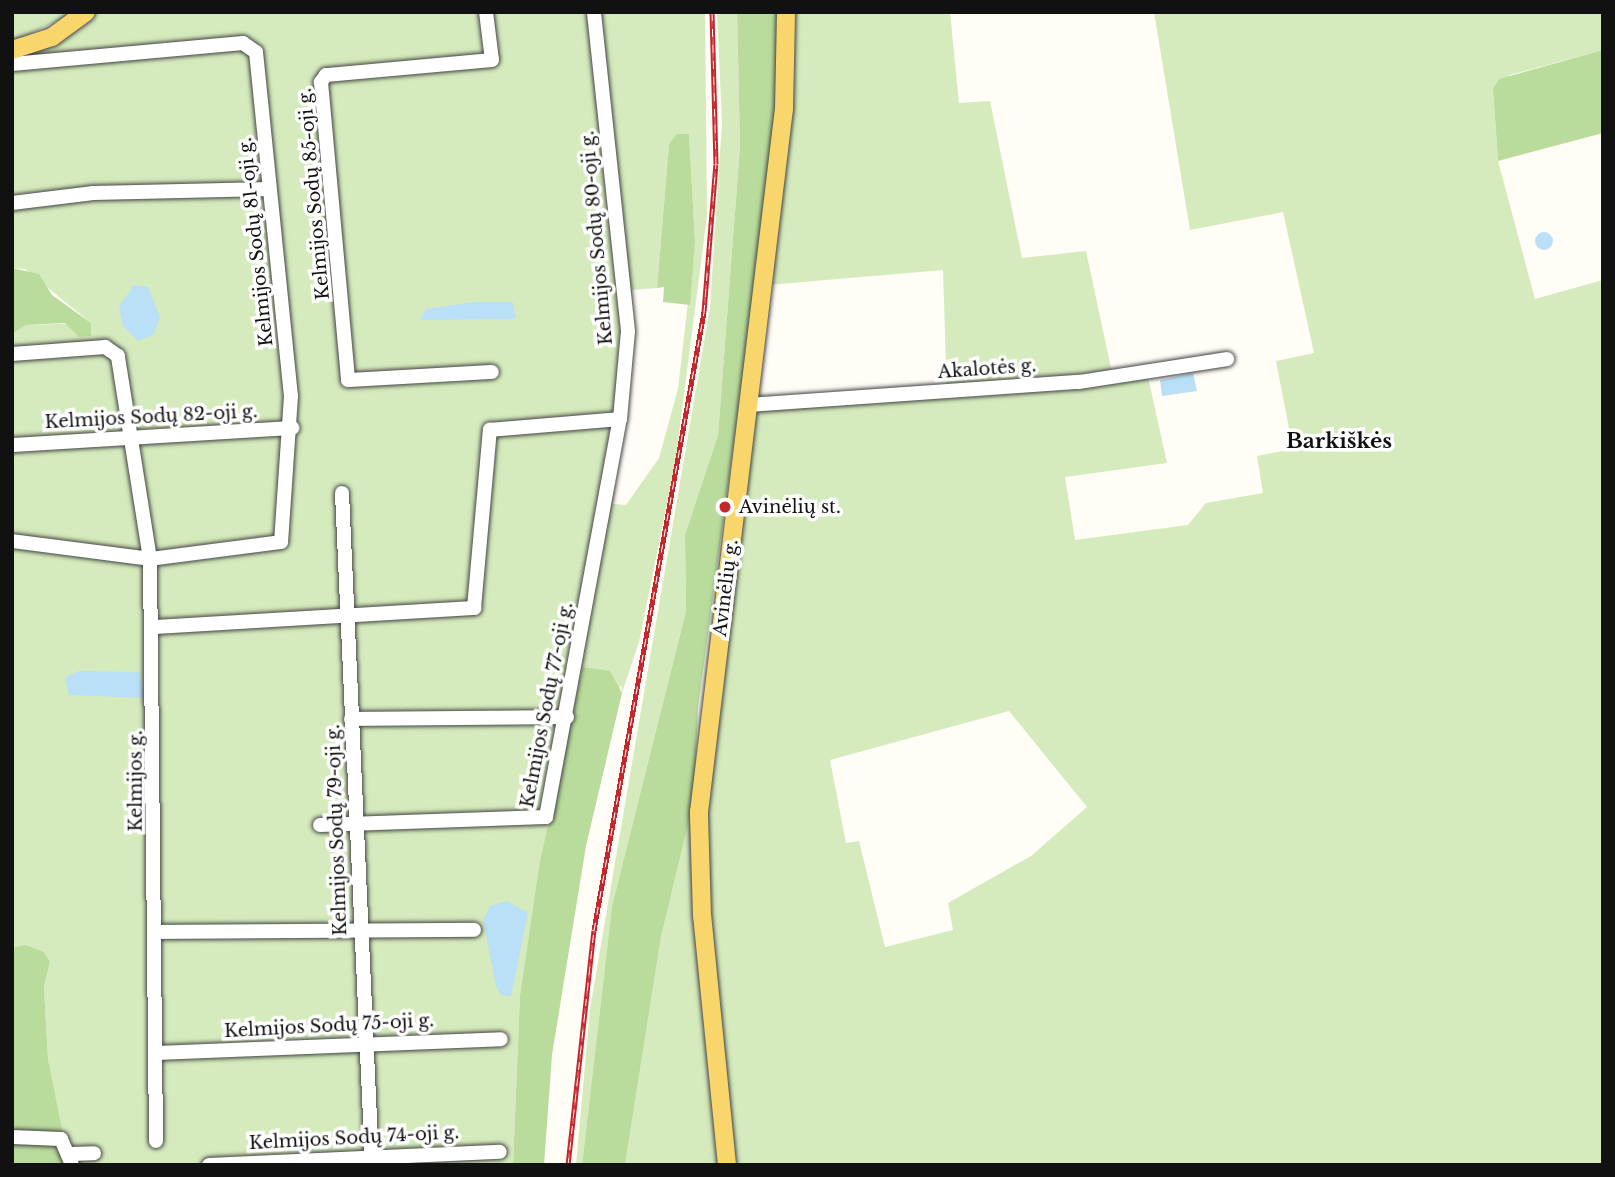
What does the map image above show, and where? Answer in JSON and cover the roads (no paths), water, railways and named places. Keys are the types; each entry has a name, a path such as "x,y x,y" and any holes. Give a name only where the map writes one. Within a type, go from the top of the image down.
{"main road":[{"path":"12,50 52,37 86,12"},
{"name":"Avinėlių g.","path":"727,1165 702,916 699,812 784,109 786,12"}],"street":[{"name":"Kelmijos Sodų 85-oji g.","path":"486,12 492,60 326,75 321,82 348,380 492,372"},
{"name":"Kelmijos Sodų 80-oji g.","path":"594,12 628,331 620,419"},
{"name":"Kelmijos Sodų 81-oji g.","path":"12,64 249,44 258,60 292,428 281,542 150,559"},
{"path":"12,202 93,193 269,189"},
{"name":"Kelmijos g.","path":"12,354 114,350 150,559 154,626 156,1142"},
{"name":"Akalotės g.","path":"748,405 1079,382 1227,359"},
{"path":"154,626 474,608 490,430 620,419"},
{"name":"Kelmijos Sodų 77-oji g.","path":"320,825 545,818 568,717 620,419"},
{"name":"Kelmijos Sodų 82-oji g.","path":"12,445 292,428"},
{"name":"Kelmijos Sodų 79-oji g.","path":"342,493 372,1161"},
{"path":"12,541 150,559"},
{"path":"351,719 568,717"},
{"path":"155,932 474,930"},
{"name":"Kelmijos Sodų 75-oji g.","path":"157,1053 502,1039"},
{"path":"12,1137 56,1136 72,1160 94,1153"},
{"name":"Kelmijos Sodų 74-oji g.","path":"209,1165 372,1161 500,1152"}],"water":[{"path":"1540,232 1548,232 1553,241 1551,248 1540,250 1535,245 1535,237"},
{"path":"134,285 148,287 160,317 154,334 138,341 123,326 119,306"},
{"path":"474,302 513,302 516,319 420,320 426,309"},
{"path":"1193,373 1197,391 1162,396 1160,380"},
{"path":"79,671 140,672 145,698 69,695 65,678"},
{"path":"507,901 528,913 511,996 501,995 496,986 483,920 490,906"}],"railway":[{"path":"568,1165 594,930 704,312 716,164 712,12"}],"place":[{"name":"Avinėlių st.","path":"725,507"}],"district":[{"name":"Barkiškės","path":"1339,441"}]}
